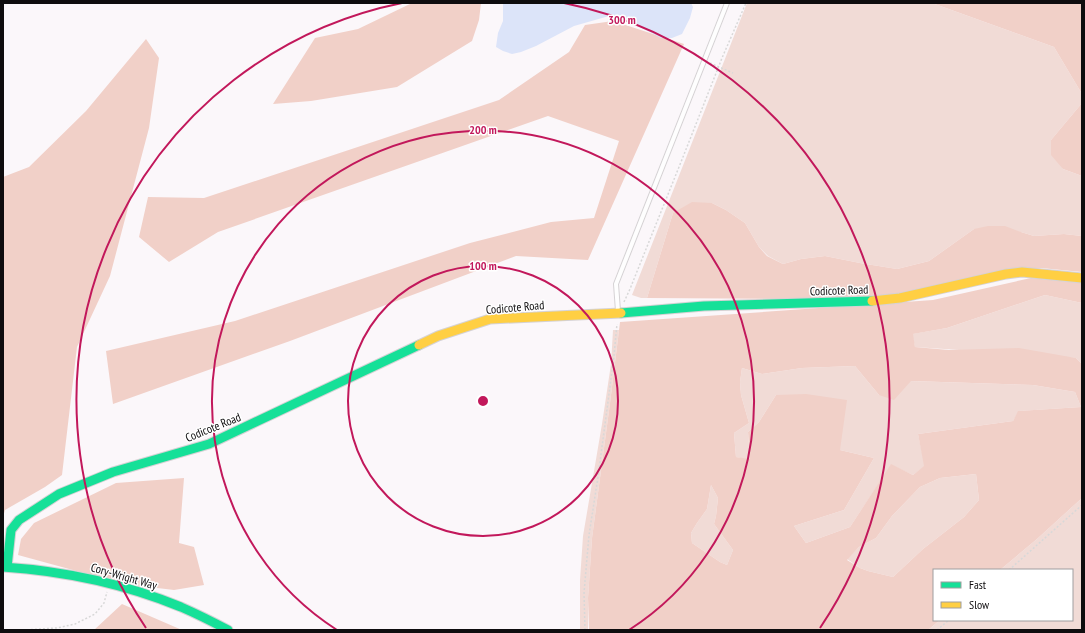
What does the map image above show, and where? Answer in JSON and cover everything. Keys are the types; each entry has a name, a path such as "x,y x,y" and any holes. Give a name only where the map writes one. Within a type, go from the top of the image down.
{"street":[{"name":"Codicote Road","path":"5,567 11,530 19,520 59,494 113,472 209,444 438,336 490,319 619,313 704,306 862,302 900,298 1006,274 1022,272 1082,278"},
{"name":"Cory-Wright Way","path":"5,567 37,569 110,583 174,604 228,630"}],"lane":[{"path":"619,313 616,284 727,3"}],"path":[{"path":"585,630 584,593 589,535 619,313 647,248 718,67 746,3"},
{"path":"704,61 733,73"},
{"path":"1010,569 1082,505"},
{"path":"23,630 57,628 74,624 95,614 104,603 110,583"},
{"path":"937,630 948,621"}],"shaded area":[{"path":"412,3 481,3 479,20 472,41 397,87 311,101 273,104 315,38 358,29"},
{"path":"747,3 932,3 1054,47 1082,94 1082,103 1051,140 1063,169 1082,176 1082,236 1064,234 1034,236 1021,232 974,229 929,261 897,269 825,256 801,259 783,264 768,256 759,247 745,223 726,210 712,203 673,213 647,298 632,295"},
{"path":"932,3 1082,3 1082,94 1054,47"},
{"path":"613,21 684,44 588,260 516,256 290,341 113,404 106,351 235,321 470,243 551,222 594,218 619,141 548,116 218,232 169,262 139,237 148,197 204,198 499,100 569,52 585,25"},
{"path":"146,39 159,58 149,128 110,276 77,347 62,475 45,487 5,510 3,517 3,177 29,167 86,111"},
{"path":"1082,103 1082,176 1063,169 1051,155 1051,140"},
{"path":"692,202 712,203 726,210 745,223 759,247 767,256 783,264 801,259 825,256 897,269 929,261 974,229 988,226 1005,226 1034,236 1064,234 1082,236 1082,272 1041,268 912,293 863,297 781,299 647,298 673,213"},
{"path":"1031,278 1082,283 1082,303 1045,295 947,328 913,334 915,347 949,350 1019,348 1076,358 1082,364 1082,498 1001,569 933,569 933,621 939,621 928,630 589,630 588,598 592,538 620,322 933,300","holes":["855,366 879,395 894,400 911,381 1033,385 1075,392 1081,407 1018,411 1013,421 918,434 924,466 913,475 891,464 850,527 806,543 794,526 844,510 874,458 840,450 847,400 806,394 776,395 759,422 748,432 750,459 736,457 734,433 749,423 741,395 740,382 742,368 762,374 802,368","976,474 979,500 964,517 923,549 893,577 868,571 847,560 859,547 876,538 892,516 920,487 940,478","711,485 718,498 714,524 733,550 727,565 692,543 691,533 707,509"]},
{"path":"1045,295 1082,303 1082,364 1076,358 915,347 912,334 947,328"},
{"path":"613,330 619,330 592,538 588,598 588,630 580,630 580,580 583,536 611,364"},
{"path":"855,366 879,395 910,381 1033,385 1075,392 1081,407 1019,411 1013,421 918,434 925,466 913,475 891,465 850,527 806,543 794,526 844,510 874,458 840,450 776,395 759,422 748,432 750,460 736,457 734,433 749,423 741,395 740,382 742,368 762,374 802,368"},
{"path":"976,474 979,500 964,517 923,549 893,577 860,568 847,559 859,547 876,538 892,516 920,487 940,478"},
{"path":"184,478 179,543 194,547 204,585 174,590 124,584 18,555 21,539 34,523 116,483"},
{"path":"711,485 718,498 714,524 733,550 727,565 692,543 691,533 707,509"},
{"path":"1082,498 1082,630 928,630 939,621 1073,621 1073,569 1001,569"},
{"path":"122,604 182,630 94,630"}],"water":[{"path":"503,3 691,3 693,7 690,18 682,34 672,38 661,38 638,26 609,16 574,26 536,46 512,54 496,47 498,33 503,21"}],"traffic: fast":[{"path":"621,313 704,306 872,301"},
{"path":"7,567 11,530 19,520 59,494 113,472 209,444 419,345"},
{"path":"3,567 71,575 116,585 181,607 228,630"}],"traffic: slow":[{"path":"872,301 900,298 1006,274 1022,272 1082,278"},
{"path":"419,345 438,336 490,319 621,313"}]}
